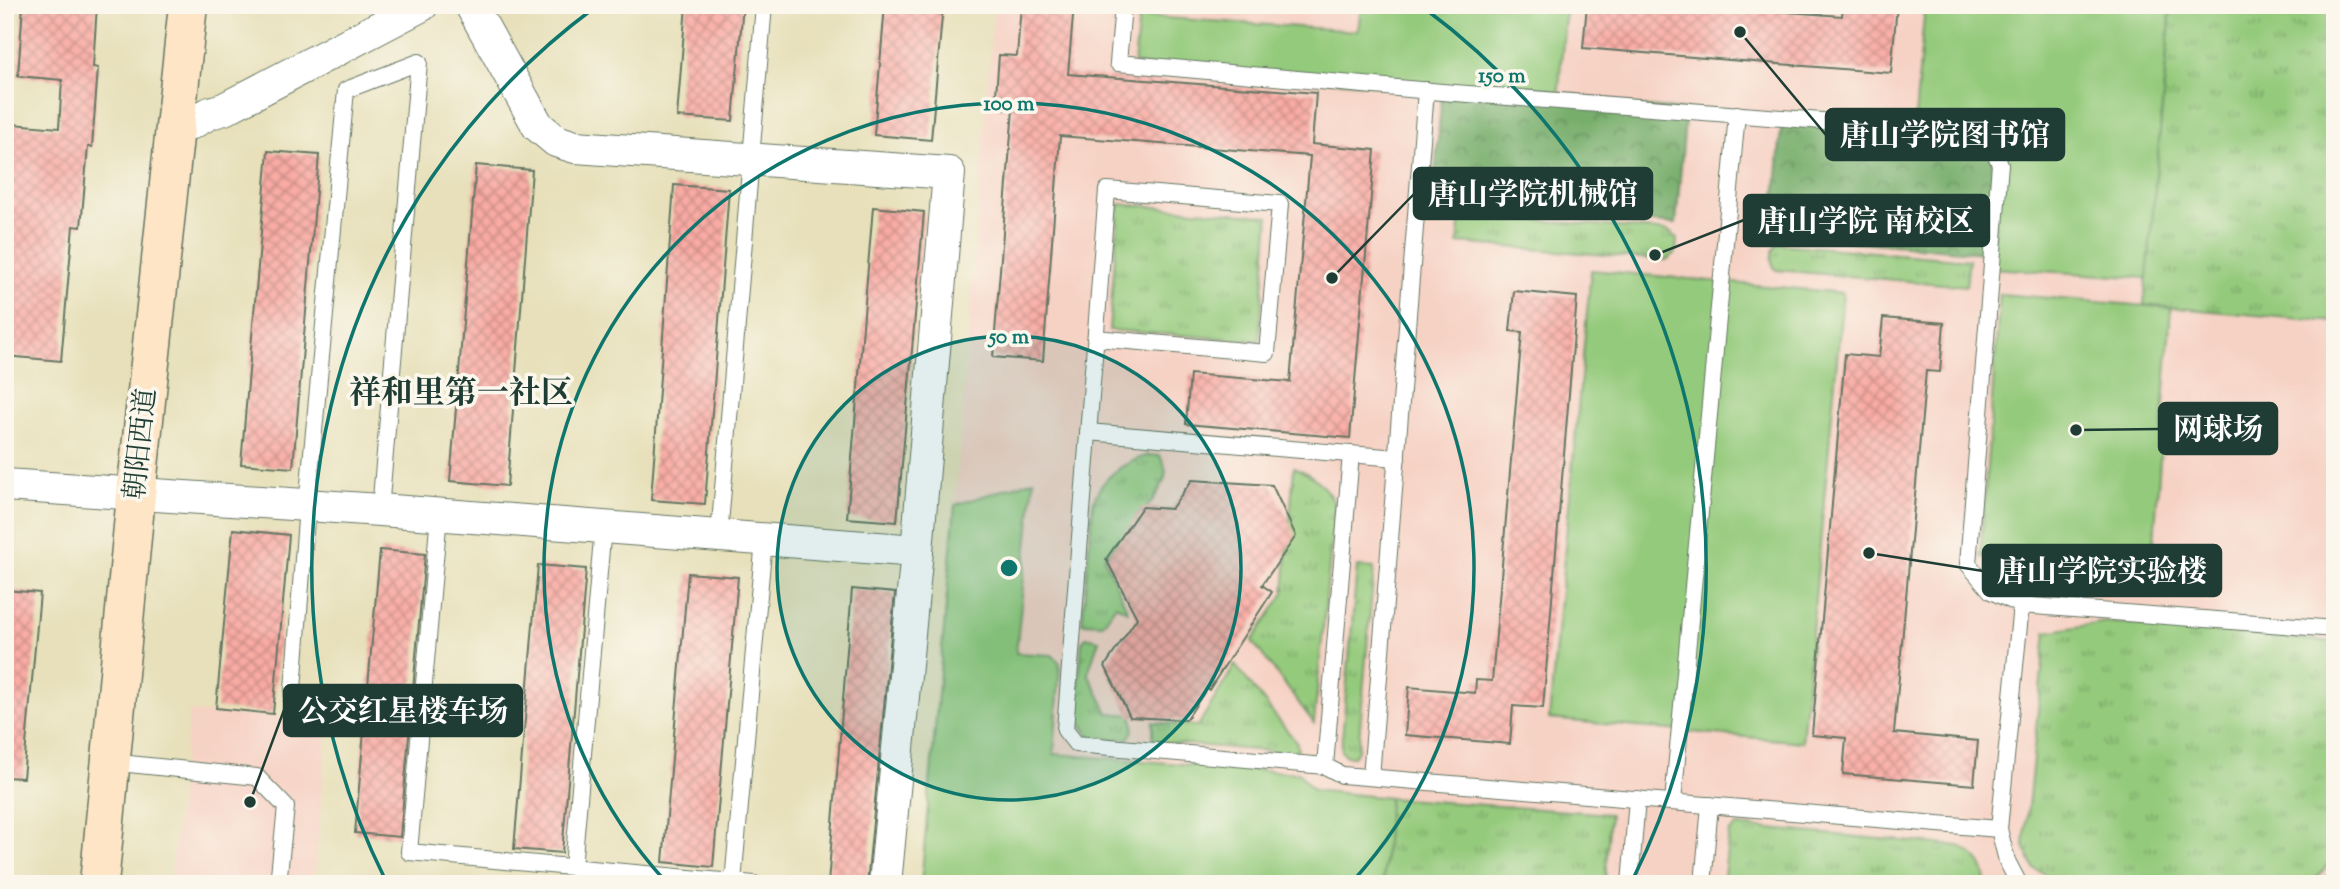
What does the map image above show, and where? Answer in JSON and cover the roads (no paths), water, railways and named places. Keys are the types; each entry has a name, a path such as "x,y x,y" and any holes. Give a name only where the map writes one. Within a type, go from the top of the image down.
{"main road":[{"name":"朝阳西道","path":"117,884 121,759 188,5"},
{"name":"朝阳西道","path":"145,495 205,5"},
{"name":"朝阳西道","path":"99,884 121,759"}],"street":[{"path":"192,123 422,5"},
{"path":"471,5 538,126 556,141 575,147 949,173 886,884"},
{"path":"5,485 380,510 917,551"}],"lane":[{"path":"719,536 764,5"},
{"path":"1123,5 1118,63 1979,133 1993,146 2000,164 1968,564 1991,591 2021,605 2335,629"},
{"path":"292,704 307,506 346,90 419,62 380,510"},
{"path":"1371,777 1426,90"},
{"path":"1673,802 1737,114"},
{"path":"1096,338 1267,353 1280,204 1107,190 1065,730 1076,744 1325,766 1342,775 1999,829"},
{"path":"1088,432 1397,458"},
{"path":"1325,766 1351,454"},
{"path":"439,515 409,852 754,884"},
{"path":"573,867 603,527"},
{"path":"733,882 764,540"},
{"path":"2019,884 2007,861 1999,829 2021,605"},
{"path":"121,759 257,776 286,807 278,884"},
{"path":"1630,884 1637,799"},
{"path":"1703,884 1710,805"},
{"path":"2331,884 2335,879"}],"place":[{"name":"唐山学院图书馆","path":"1740,32"},
{"name":"唐山学院 南校区","path":"1655,255"},
{"name":"唐山学院机械馆","path":"1332,278"},
{"name":"网球场","path":"2076,430"},
{"name":"唐山学院实验楼","path":"1869,553"},
{"name":"公交红星楼车场","path":"250,802"}],"district":[{"name":"祥和里第一社区","path":"461,395"}]}
